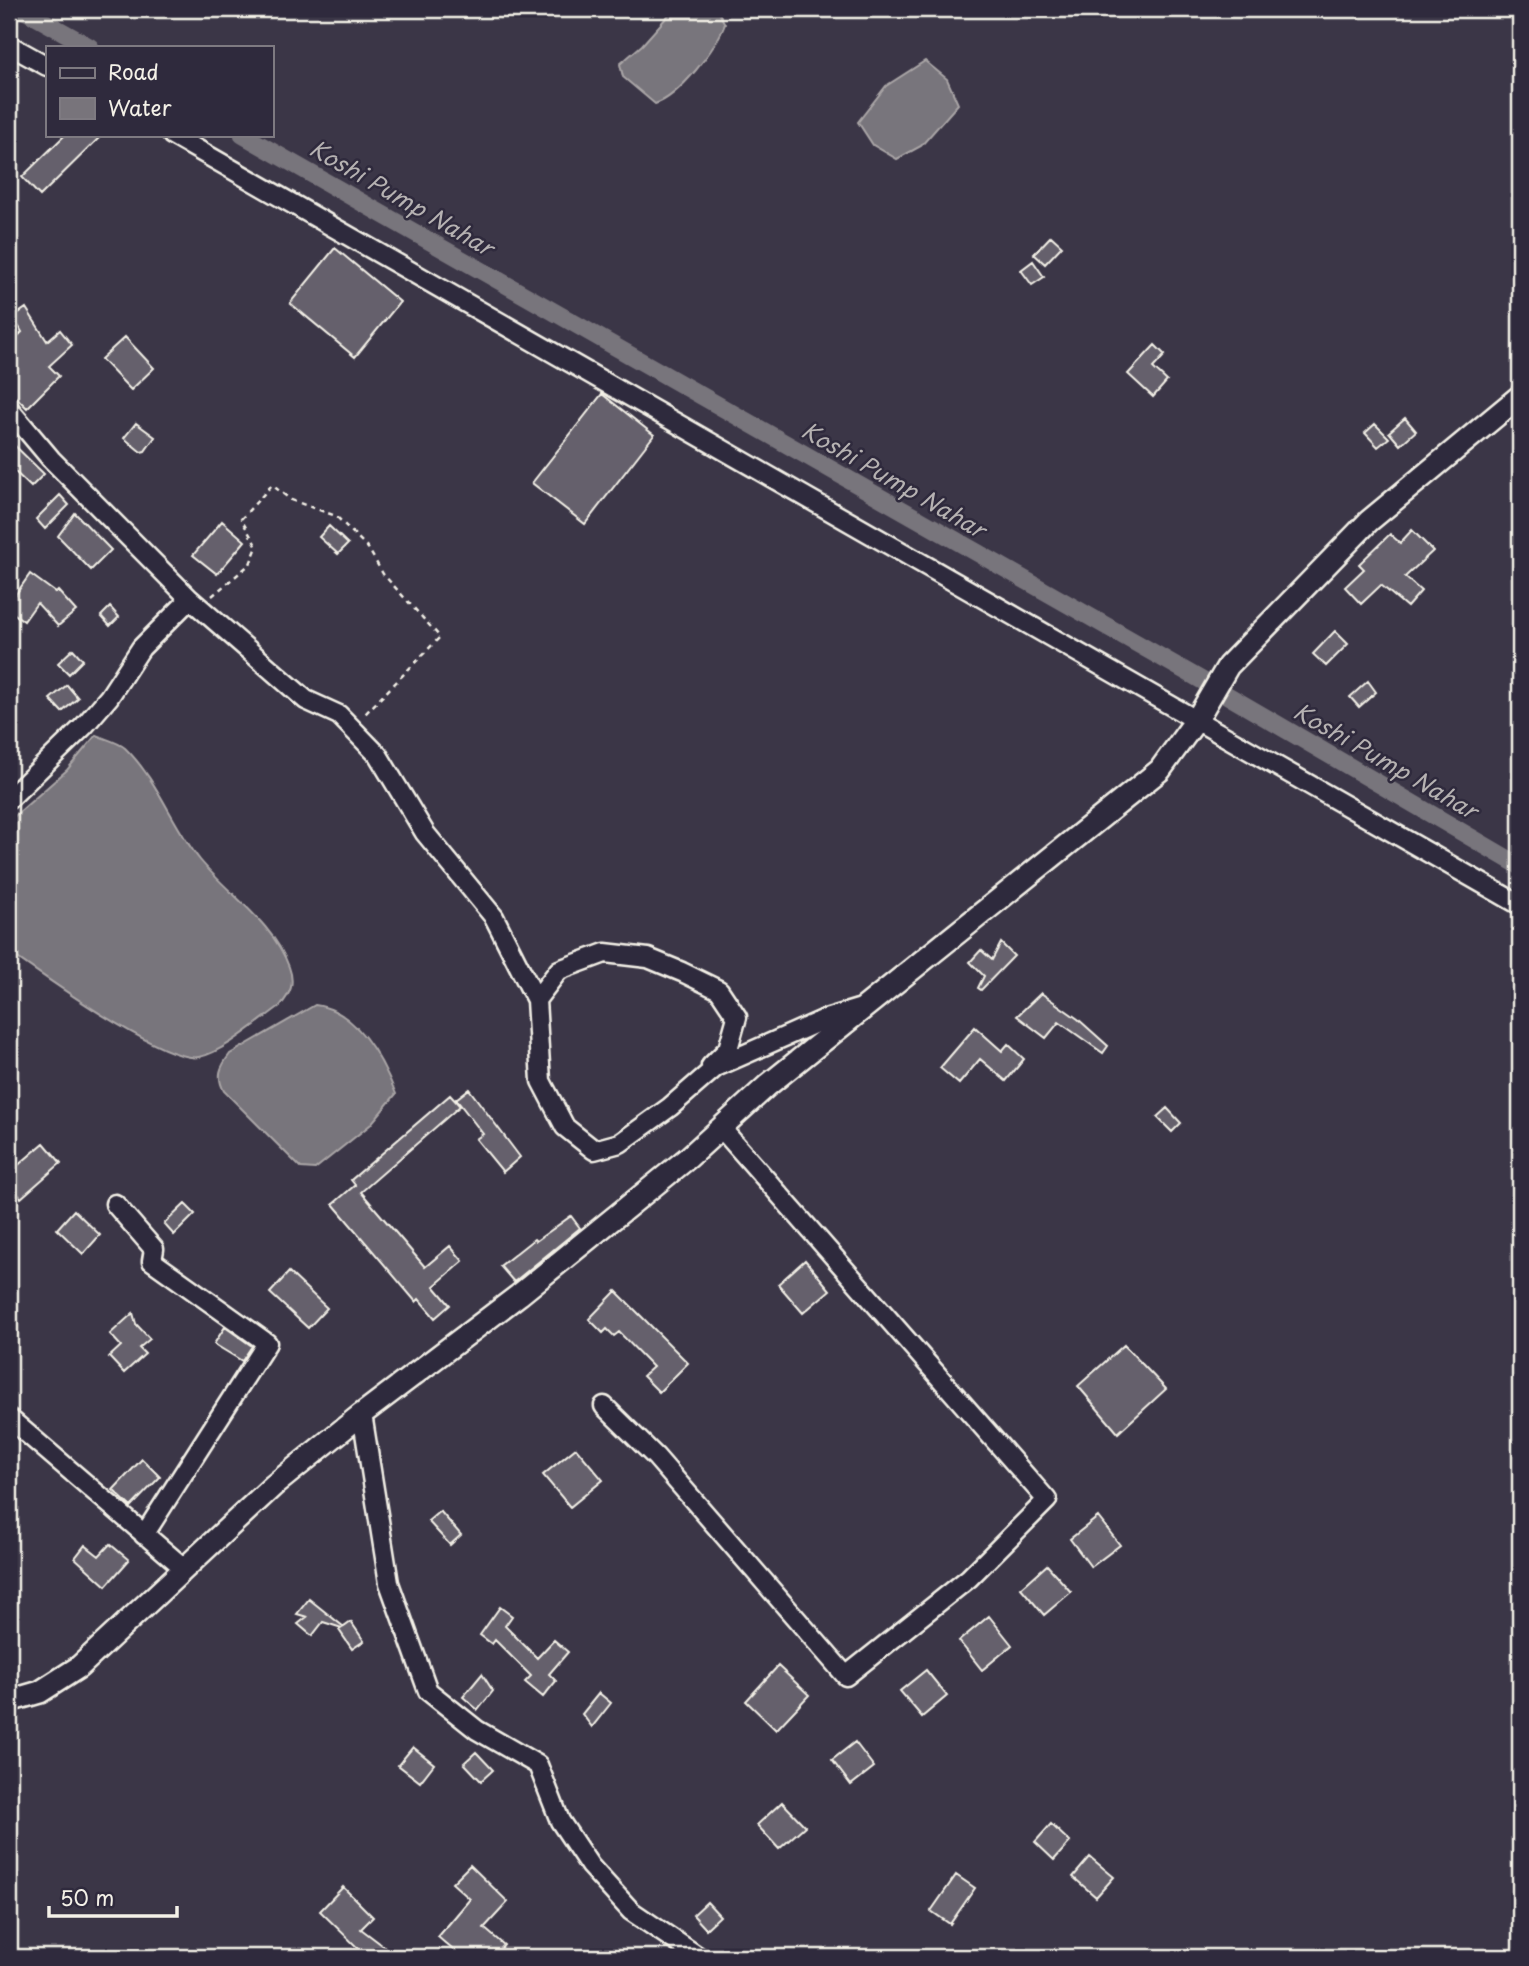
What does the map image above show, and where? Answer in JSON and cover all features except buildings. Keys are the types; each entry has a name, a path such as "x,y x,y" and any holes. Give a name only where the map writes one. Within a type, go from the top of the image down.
{"street":[{"path":"9,45 46,65"},
{"path":"174,136 1520,905"},
{"path":"9,1701 40,1692 79,1667 273,1486 362,1414 519,1295 721,1128 768,1085 1160,770 1197,719 1228,666 1369,521 1520,396"},
{"path":"9,409 51,459 194,602 306,700 339,715 378,755 425,833 494,917 536,1000 541,1081 565,1127 594,1150 620,1143 670,1107 716,1067 825,1019 865,1007"},
{"path":"9,799 84,726 109,697 141,648 194,602"},
{"path":"536,1000 559,970 605,953 648,958 719,990 737,1017 728,1049 670,1107"},
{"path":"604,1406 656,1457 846,1676 969,1577 1047,1500 721,1128"},
{"path":"115,1204 154,1249 152,1261 267,1343 144,1535"},
{"path":"362,1414 389,1583 428,1691 477,1731 538,1765 560,1821 590,1866 631,1910 699,1957"},
{"path":"9,1418 185,1569"}],"path":[{"path":"194,602 226,587 250,564 257,547 242,519 272,485 291,500 336,516 368,548 383,574 440,637 352,728"}],"water":[{"path":"674,9 717,9 725,24 714,45 686,82 655,104 623,77 620,64 642,45"},
{"path":"925,61 947,79 958,104 921,146 897,159 873,145 858,122 886,86"},
{"path":"96,735 122,746 137,761 200,860 272,936 289,967 291,988 280,1006 230,1043 209,1054 199,1057 182,1055 159,1047 74,997 9,952 9,821 67,770"},
{"path":"315,1005 343,1016 366,1038 396,1094 370,1125 315,1169 301,1168 224,1091 220,1076 230,1054"}],"waterway":[{"name":"Koshi Pump Nahar","path":"22,9 88,46"},
{"name":"Koshi Pump Nahar","path":"245,136 1196,677 1520,866"}]}
